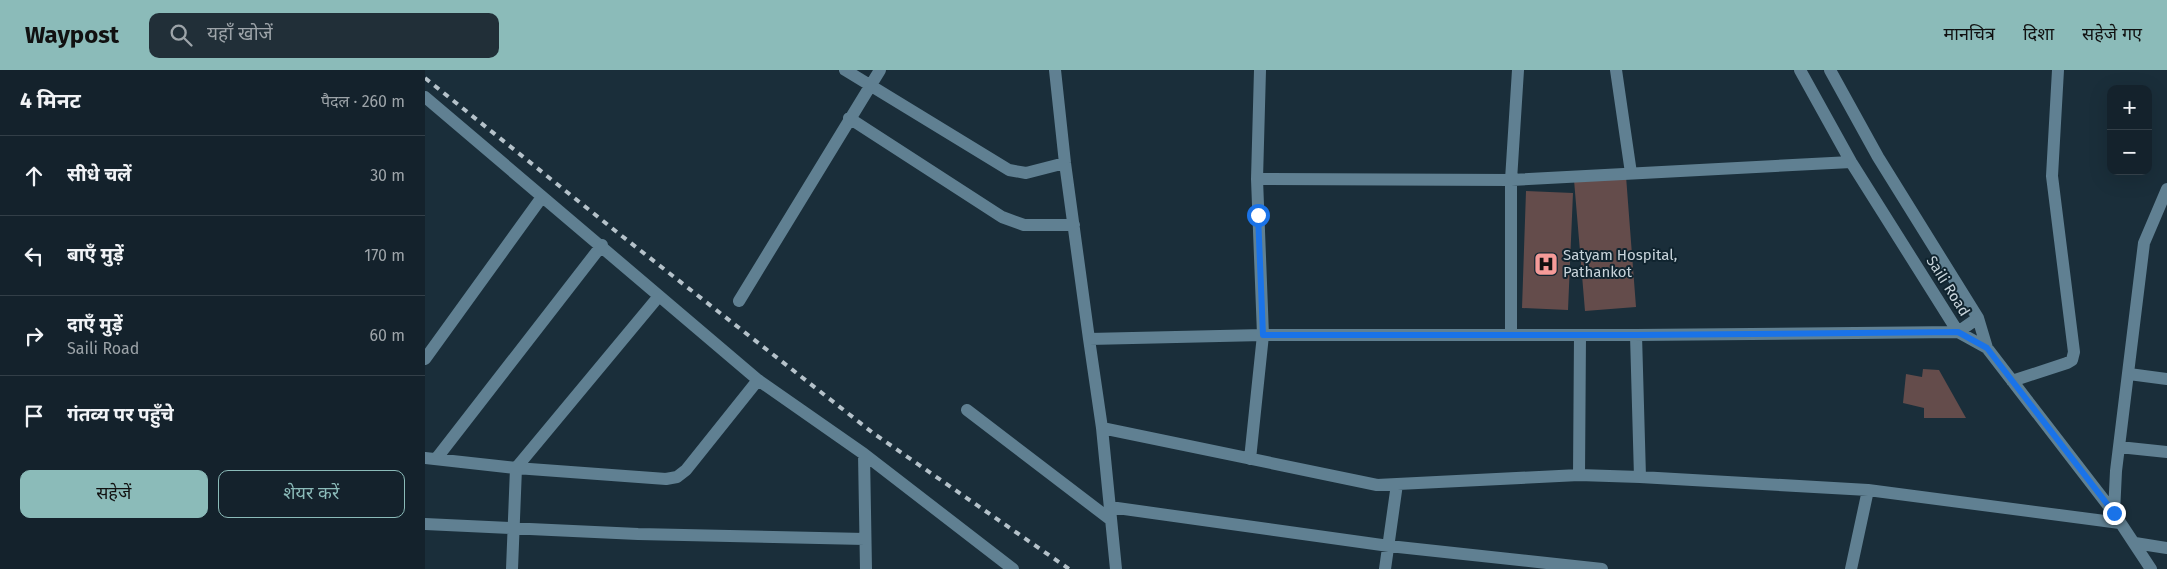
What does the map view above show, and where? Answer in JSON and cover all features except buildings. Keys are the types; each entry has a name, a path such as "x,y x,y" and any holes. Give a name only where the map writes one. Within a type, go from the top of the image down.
{"street":[{"path":"845,70 1009,170 1025,173 1065,163"},
{"path":"739,301 869,85 880,70"},
{"path":"1055,70 1065,163 1101,428 1116,569"},
{"path":"1250,459 1263,335 1257,179 1260,70"},
{"path":"1511,335 1511,180 1518,70"},
{"path":"1616,70 1631,173"},
{"name":"Saili Road","path":"1800,70 1851,162 1958,332 1987,348 2117,518 2151,569"},
{"path":"1830,70 1878,157 1978,318 1987,348"},
{"path":"2012,381 2067,364 2072,360 2074,352 2052,176 2058,70"},
{"path":"425,97 542,197 602,245 758,380 864,454 1013,569"},
{"path":"849,118 1002,217 1024,225 1074,225"},
{"path":"1257,179 1511,180 1851,162"},
{"path":"1101,428 1377,485 1579,475 1640,477 1868,490 2117,518 2119,447 2144,243 2167,189"},
{"path":"425,359 542,197"},
{"path":"430,459 602,245"},
{"path":"512,569 515,468 659,296"},
{"path":"1089,339 1263,335 1636,335 1958,332 1978,318"},
{"path":"1579,475 1580,335"},
{"path":"1636,335 1640,477"},
{"path":"2129,374 2167,380"},
{"path":"430,459 515,468 666,479 677,477 686,470 758,380"},
{"path":"967,410 1111,520"},
{"path":"2119,447 2167,452"},
{"path":"864,454 866,569"},
{"path":"1385,569 1397,484"},
{"path":"1851,569 1868,490"},
{"path":"1110,506 1389,546 1602,569"},
{"path":"425,524 637,534 865,539"},
{"path":"2135,543 2167,548"}],"railway":[{"path":"425,78 613,229 873,433 1069,569"}],"place":[{"name":"Satyam Hospital, Pathankot","path":"1546,264"}],"route":[{"path":"1258,215 1263,335 1636,335 1958,332 1987,348 2114,513"}]}
